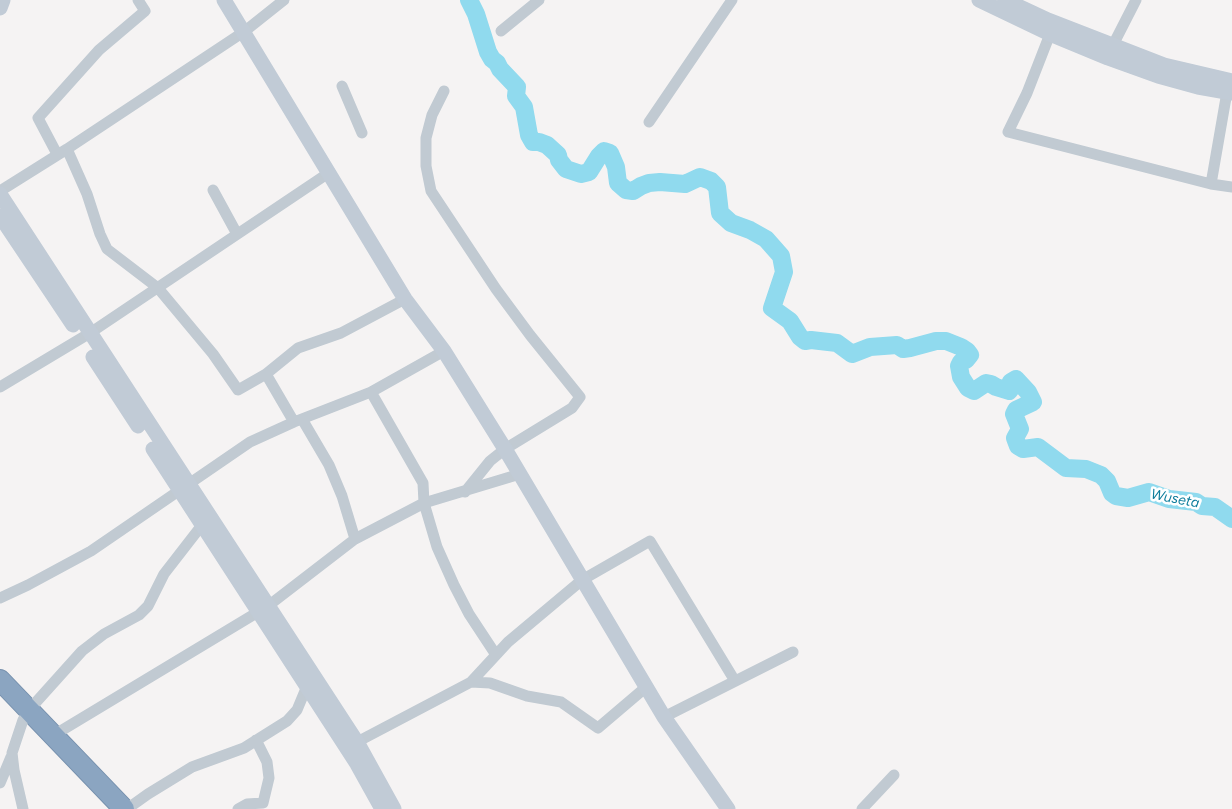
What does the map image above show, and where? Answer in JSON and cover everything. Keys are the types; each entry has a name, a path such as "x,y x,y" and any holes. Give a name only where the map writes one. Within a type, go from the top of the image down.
{"highway":[{"path":"0,680 26,715 108,809"},
{"path":"0,696 54,735 125,809"}],"street":[{"path":"0,8 3,0"},
{"path":"138,0 145,10 98,50 38,118 62,152 87,194 107,249 158,288 213,354 238,390 266,374 298,348 342,333 405,299"},
{"path":"224,0 245,31 405,299 444,352 505,449 645,688 728,809"},
{"path":"0,190 62,152 245,31 284,0"},
{"path":"501,31 539,0"},
{"path":"649,122 732,0"},
{"path":"979,0 1050,34 1158,76 1198,87 1230,88"},
{"path":"1005,0 1048,20 1164,65 1230,88"},
{"path":"1113,45 1136,0"},
{"path":"1050,34 1027,93 1008,132 1211,184 1232,187"},
{"path":"342,86 362,133"},
{"path":"1211,184 1230,88"},
{"path":"444,92 432,114 426,138 426,166 431,191 496,289 580,397 572,408 505,449 490,461 465,492"},
{"path":"0,388 158,288 330,172"},
{"path":"213,190 237,234"},
{"path":"0,194 86,335"},
{"path":"0,216 156,436 185,487 263,609 306,686 357,764 382,809"},
{"path":"0,598 92,551 250,442 298,420 371,392 444,352"},
{"path":"266,374 329,465 342,496 355,539"},
{"path":"371,392 423,483 424,503 437,547 454,585 469,614 496,654"},
{"path":"54,735 263,609 355,539 424,503 520,474"},
{"path":"185,487 202,525 356,742 394,809"},
{"path":"0,784 26,715 82,651 104,634 139,615 148,606 164,574 202,525"},
{"path":"356,742 471,682 496,654 582,580 650,540 735,681"},
{"path":"664,717 793,652"},
{"path":"471,682 490,683 527,696 560,702 598,728 645,688"},
{"path":"125,809 192,767 244,748 287,721 297,710 306,686"},
{"path":"238,809 247,804 262,802 269,778 267,762 256,740"},
{"path":"12,753 23,809"},
{"path":"862,809 894,776"}],"waterway":[{"name":"Wuseta","path":"469,0 476,14 488,52 500,69 517,87 516,96 524,107 529,135 533,142 547,145 558,155 559,160 566,169 581,174 589,172 604,151 610,153 616,167 618,183 626,190 633,191 649,183 685,184 700,177 711,181 717,187 720,213 731,223 750,230 766,239 781,256 784,272 772,308 790,321 800,337 805,341 837,343 852,354 870,347 897,345 903,349 936,341 946,341 961,347 970,355 959,366 961,377 968,388 974,391 986,383 1009,391 1012,387 1011,382 1016,379 1028,392 1033,402 1016,410 1014,414 1020,429 1015,438 1018,446 1023,449 1038,447 1066,468 1086,469 1101,475 1107,481 1112,493 1116,496 1128,498 1149,492 1169,499 1196,502 1202,506 1215,507 1232,519"}]}
